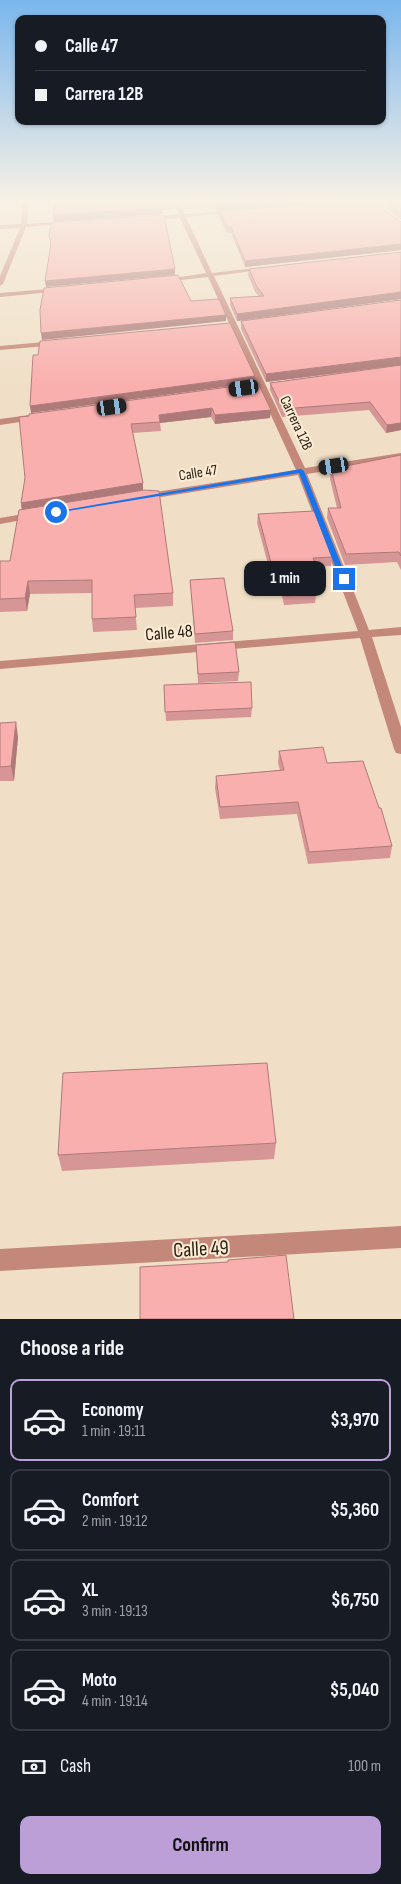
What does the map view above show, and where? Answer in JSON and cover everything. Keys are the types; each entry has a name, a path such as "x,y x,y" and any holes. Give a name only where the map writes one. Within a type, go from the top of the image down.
{"street":[{"path":"0,284 8,264"},
{"name":"Carrera 12B","path":"206,264 301,471 365,634 401,749"},
{"path":"154,281 268,269"},
{"path":"0,295 67,289"},
{"path":"225,326 244,324"},
{"path":"0,348 68,341"},
{"path":"253,387 272,384"},
{"path":"0,422 49,416"},
{"name":"Calle 47","path":"136,498 401,456"},
{"path":"0,521 49,513"},
{"name":"Calle 48","path":"0,665 401,631"},
{"name":"Calle 49","path":"0,1260 401,1237"}],"building":[{"path":"48,264 174,264 175,269 45,281"},
{"path":"298,264 401,264 401,292 237,314 230,298 264,296 256,285 249,269"},
{"path":"178,275 191,301 219,299 226,315 41,333 40,310 44,288"},
{"path":"401,300 401,357 266,374 241,321"},
{"path":"230,323 255,376 30,406 33,355 38,355 40,341"},
{"path":"401,365 401,423 387,425 370,402 283,409 270,383"},
{"path":"258,383 271,410 215,415 212,408 159,415 160,422 131,424 143,483 21,503 25,478 19,417 29,416 29,414"},
{"path":"401,455 401,556 399,552 346,554 328,508 341,508 331,469"},
{"path":"144,490 159,491 173,593 134,595 136,617 92,619 92,580 28,581 25,598 0,599 0,561 10,561 19,510"},
{"path":"314,511 332,557 313,558 318,571 309,572 316,595 285,596 279,574 275,574 270,559 258,514"},
{"path":"224,578 233,631 195,634 190,580"},
{"path":"235,642 239,672 198,674 196,645"},
{"path":"251,682 252,708 165,712 164,685"},
{"path":"16,722 11,766 0,767 0,723"},
{"path":"323,747 327,763 363,761 379,808 381,808 392,846 309,852 298,802 220,807 216,776 284,770 279,751"},
{"path":"267,1063 276,1143 58,1155 63,1073"},
{"path":"286,1255 294,1319 140,1319 140,1267 228,1262 228,1260"}],"route":[{"path":"56,512 301,471 344,579"}]}
